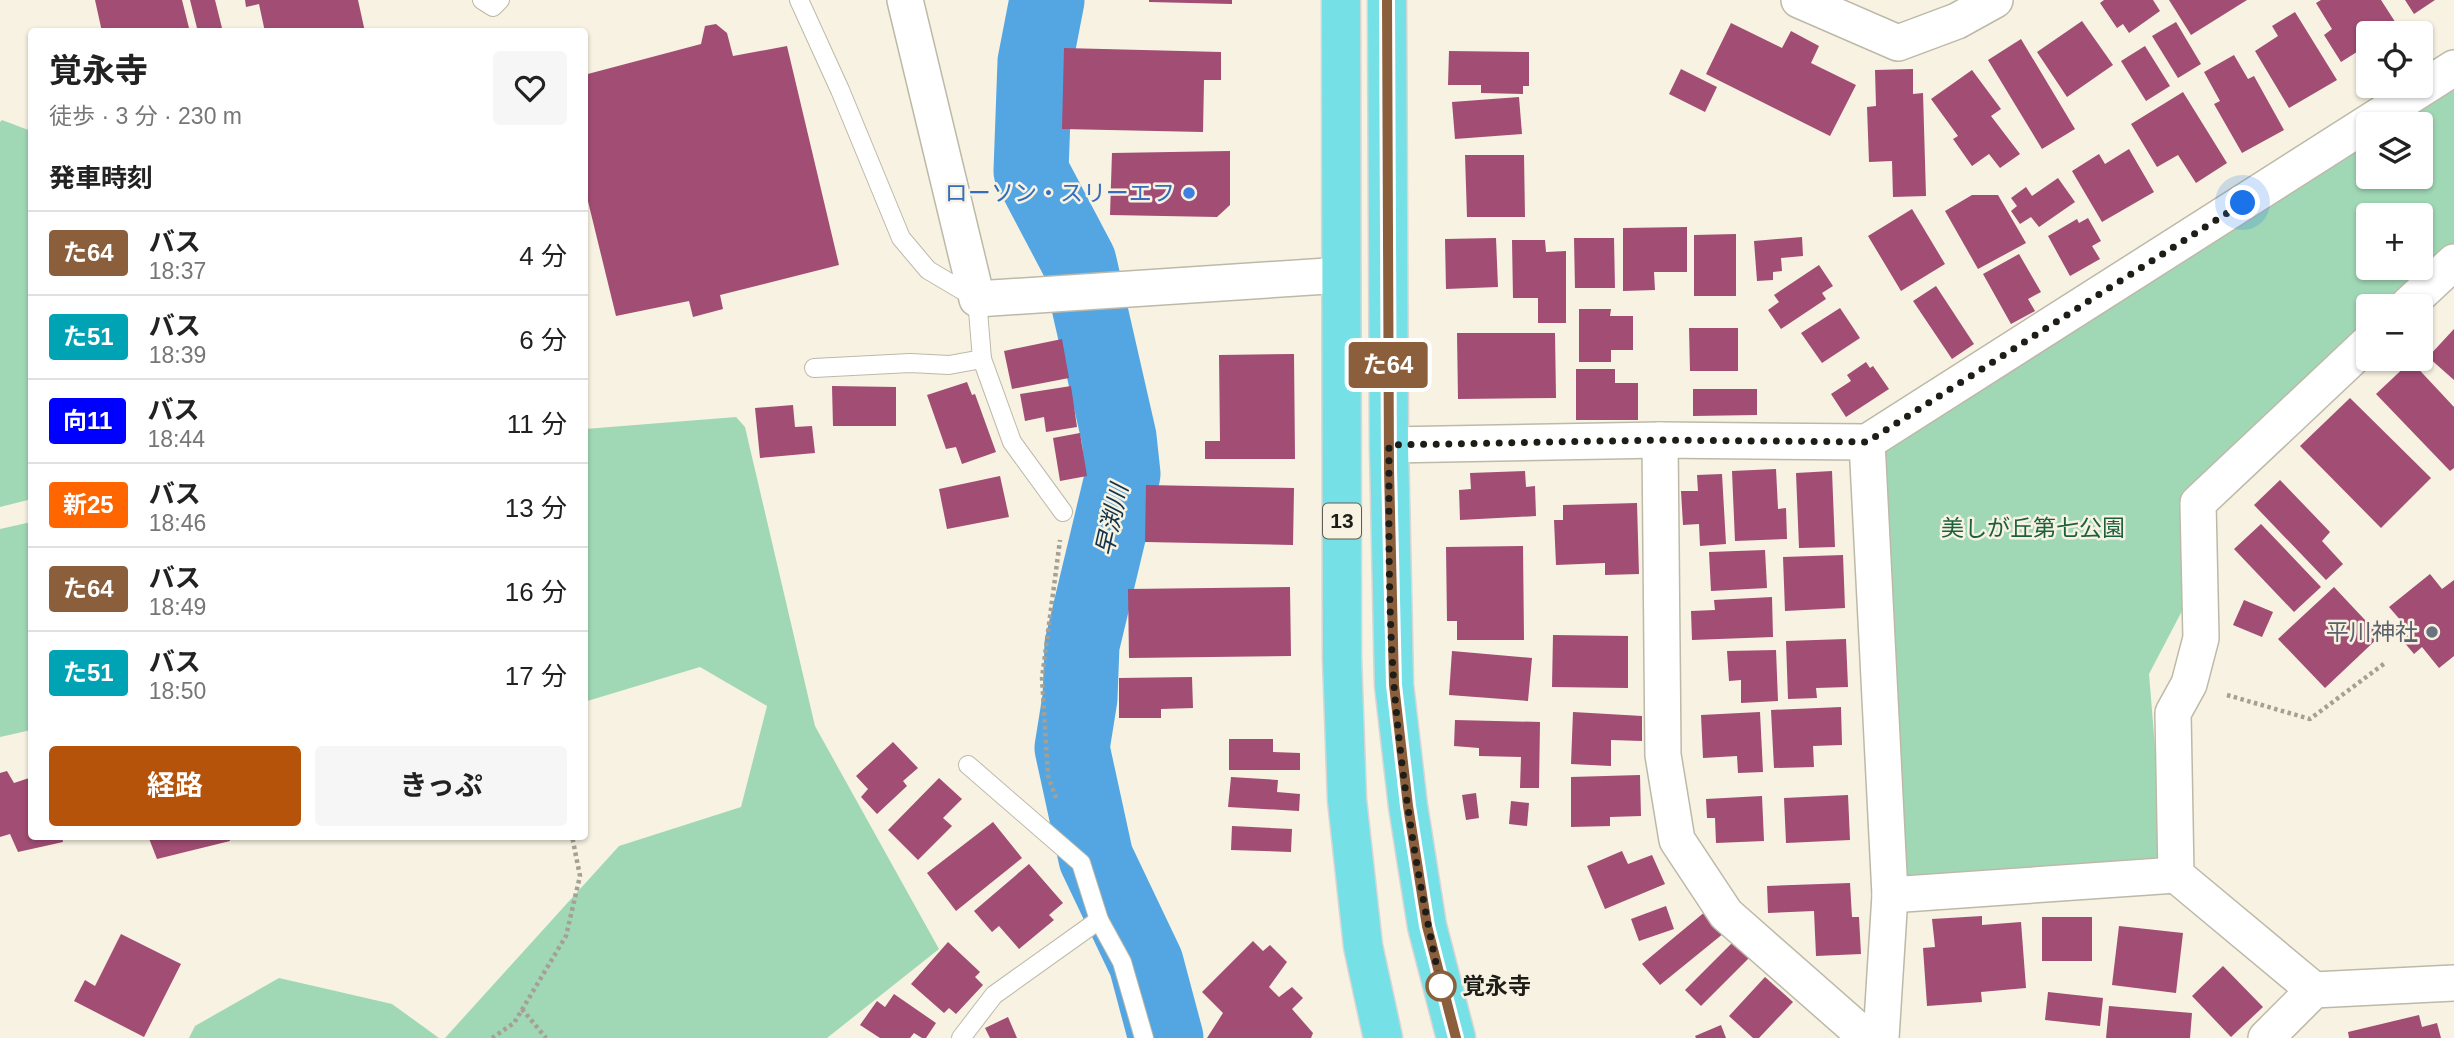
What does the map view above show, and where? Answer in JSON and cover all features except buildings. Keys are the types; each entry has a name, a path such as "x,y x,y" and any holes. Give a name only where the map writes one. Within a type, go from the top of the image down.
{"main road":[{"name":"13","path":"1341,0 1342,658 1347,800 1363,946 1383,1038"},
{"name":"13","path":"1387,0 1389,445 1394,685 1408,806 1427,926 1456,1038"}],"street":[{"path":"905,0 977,299 1342,275"},
{"path":"1799,0 1898,43 1957,11 1995,0"},
{"path":"1389,445 1660,440 1867,442 2454,68"},
{"path":"2420,294 2454,261"},
{"path":"2176,876 2173,713 2189,684 2201,638 2198,503 2356,354"},
{"path":"1660,440 1663,755 1677,840 1726,914 1867,1038"},
{"path":"1867,442 1890,895 1881,1038"},
{"path":"1890,895 2176,876 2314,990"},
{"path":"2266,1038 2314,990 2454,983"}],"lane":[{"path":"482,0 493,6 499,0"},
{"path":"799,0 840,90 901,238 928,270 977,299 982,359 1012,442 1063,512"},
{"path":"814,369 910,363 949,365 982,359"},
{"path":"968,765 1081,863 1099,920 1122,962 1144,1038"},
{"path":"961,1038 993,995 1099,920"}],"path":[{"path":"1057,801 1048,776 1042,678 1063,512"},
{"path":"2189,684 2310,719 2385,663"},
{"path":"492,1038 514,1023 566,936 580,876 573,840"},
{"path":"522,1009 546,1038"}],"green space":[{"name":"美しが丘第七公園","path":"2454,82 2454,244 2433,263 2433,203 2356,203 2356,280 2415,280 2399,294 2356,294 2356,334 2184,491 2183,609 2149,674 2164,856 2156,867 1903,879 1879,447 2356,145 2356,189 2433,189 2433,112 2406,112 2433,98 2433,95"},
{"path":"2,120 28,130 28,500 0,507"},
{"path":"736,417 745,427 815,726 939,949 827,1038 445,1038 619,846 741,807 767,706 700,667 588,701 588,429"},
{"path":"28,523 28,731 0,737 0,529"},
{"path":"279,978 392,1004 439,1038 189,1038 195,1026"}],"waterway":[{"name":"早渕川","path":"1047,0 1035,62 1031,171 1079,262 1119,437 1123,474 1082,645 1080,698 1072,748 1096,858 1146,963 1166,1038"}],"bus line":[{"name":"た64","path":"1387,0 1389,469 1394,685 1408,806 1427,926 1456,1038"}],"place":[{"name":"ローソン・スリーエフ","path":"1189,193"},
{"name":"平川神社","path":"2432,632"},
{"name":"覚永寺","path":"1441,986"}],"route":[{"path":"1441,986 1427,926 1408,806 1394,685 1389,445 1660,440 1867,442 2243,203"}]}
